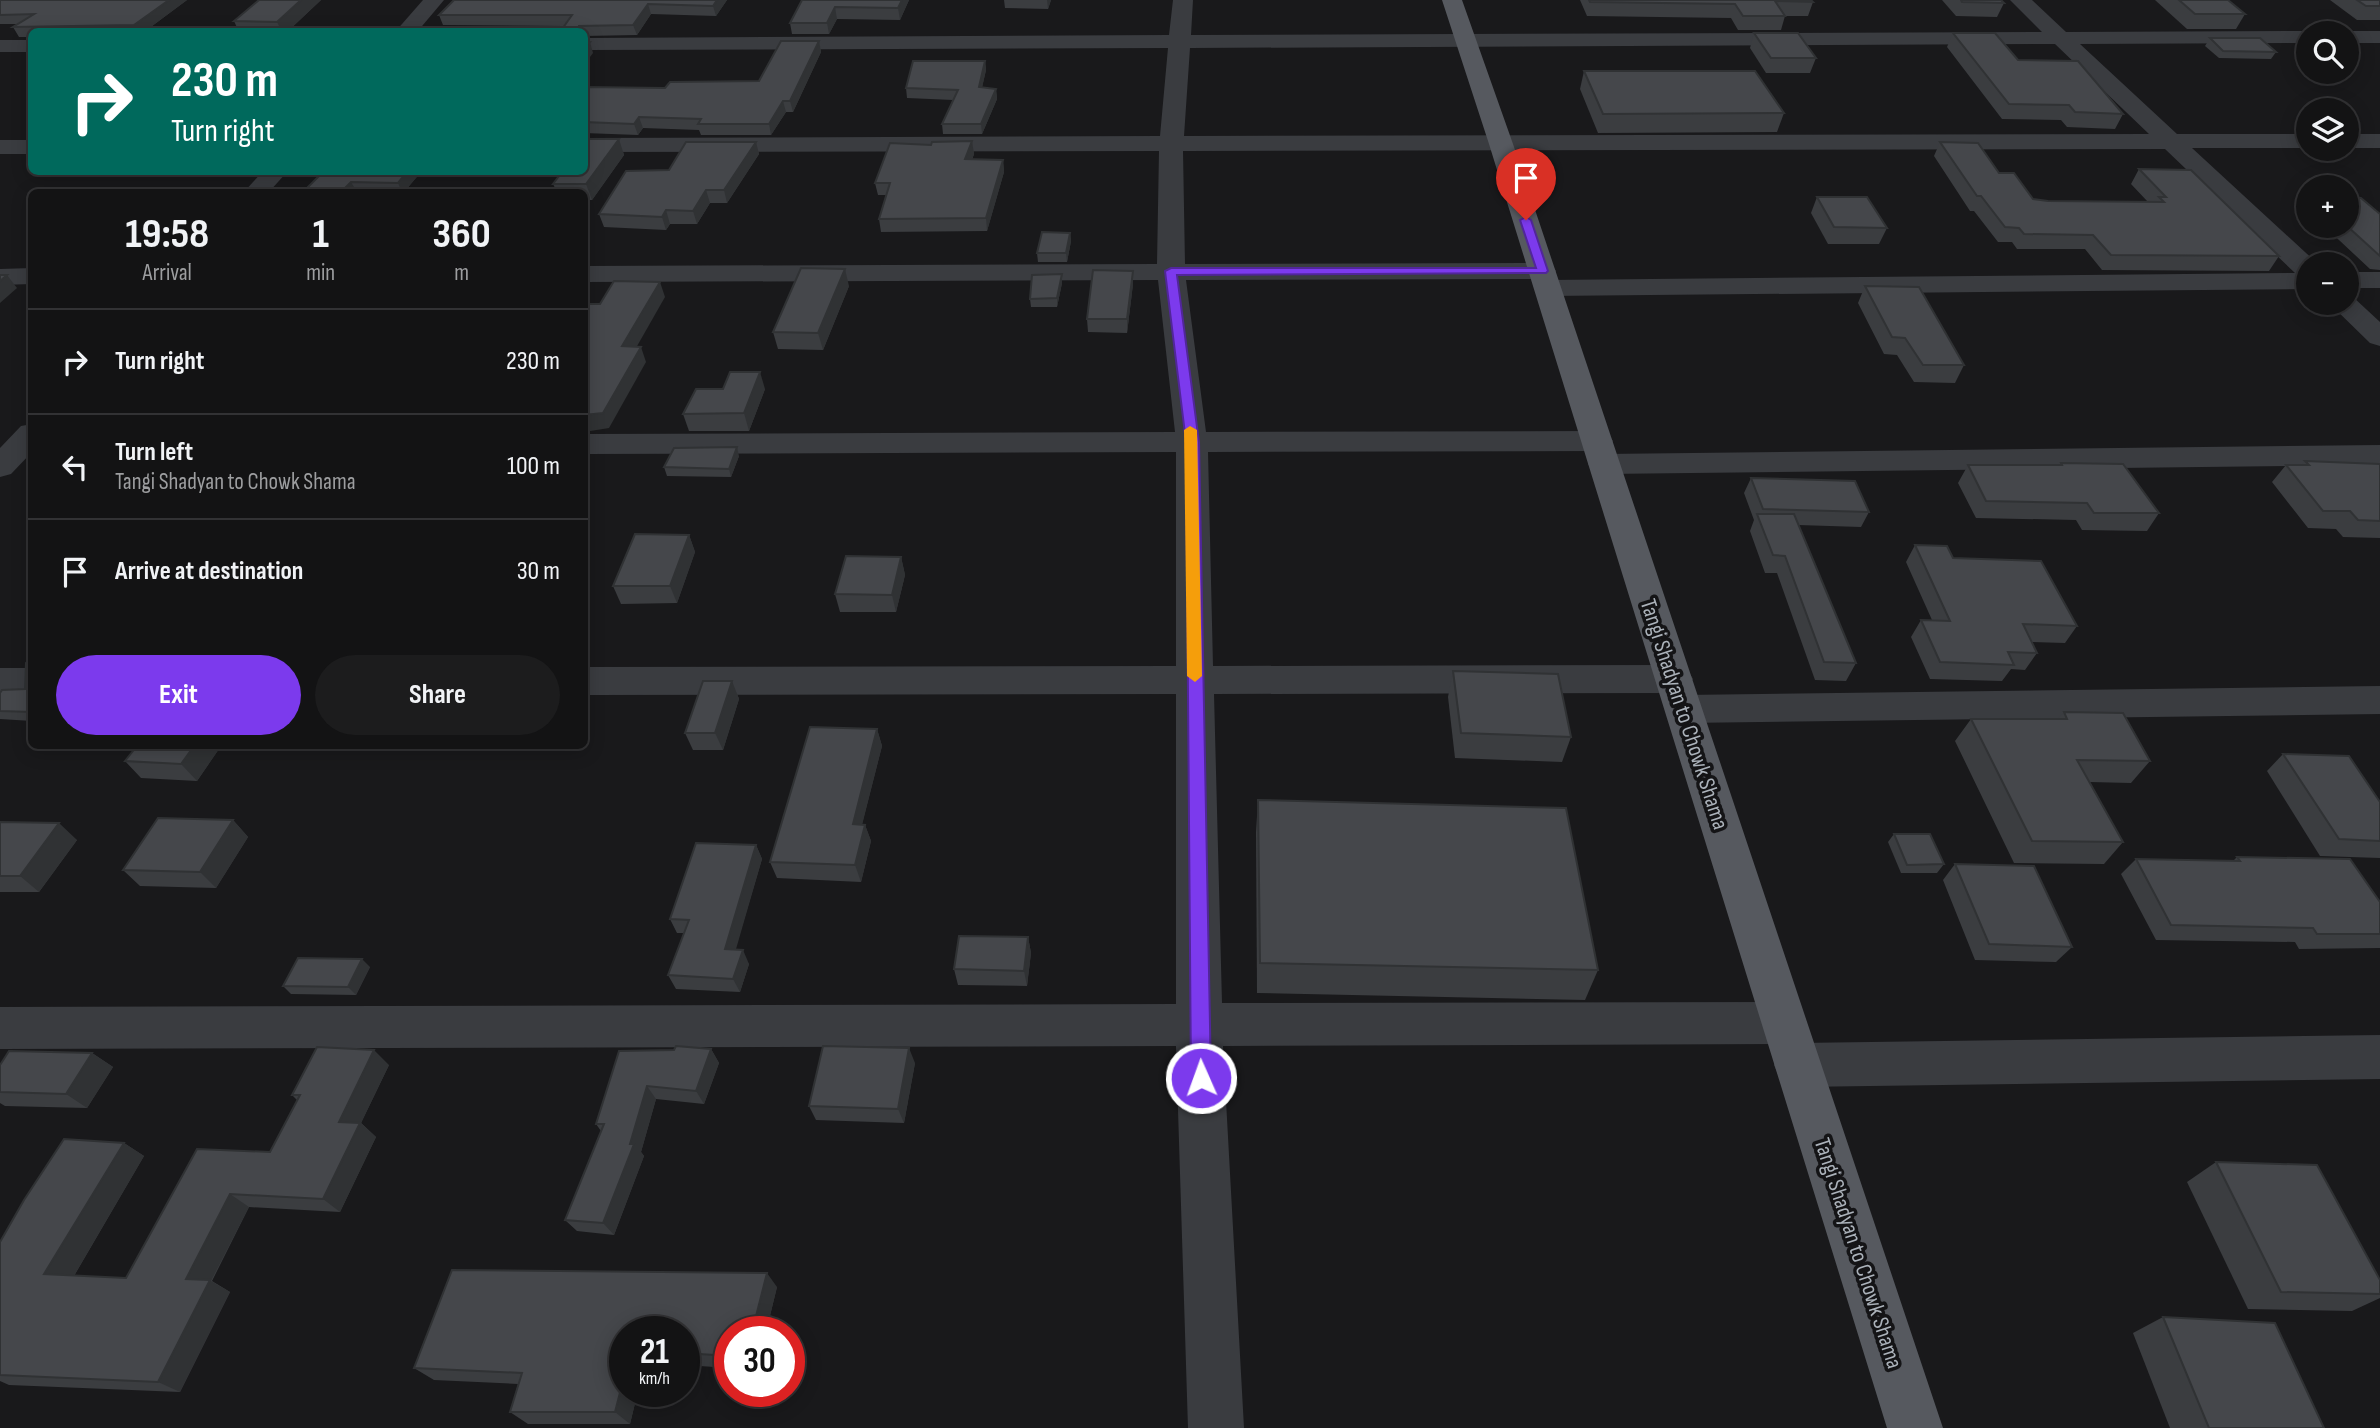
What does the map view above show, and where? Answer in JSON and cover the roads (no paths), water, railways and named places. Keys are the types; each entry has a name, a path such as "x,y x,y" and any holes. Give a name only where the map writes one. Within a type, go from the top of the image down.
{"main road":[{"name":"Tangi Shadyan to Chowk Shama","path":"1452,0 1501,144 1915,1428"}],"street":[{"path":"409,28 434,0"},
{"path":"1183,0 1171,145 1171,271 1192,442 1199,1024 1216,1428"},
{"path":"2020,0 2296,259"},
{"path":"588,44 2296,37"},
{"path":"2359,37 2380,37"},
{"path":"0,46 28,46"},
{"path":"2359,141 2380,141"},
{"path":"588,145 2296,142"},
{"path":"0,147 28,147"},
{"path":"259,189 272,175"},
{"path":"588,274 1171,271 1545,280 2296,281"},
{"path":"0,276 28,276"},
{"path":"2359,280 2380,280"},
{"path":"2356,315 2380,337"},
{"path":"588,444 1192,442 1601,453 2380,455"},
{"path":"588,681 1195,680 1679,694 2380,700"},
{"path":"0,682 28,682"},
{"path":"0,1028 1199,1024 1791,1044 2380,1057"}]}
